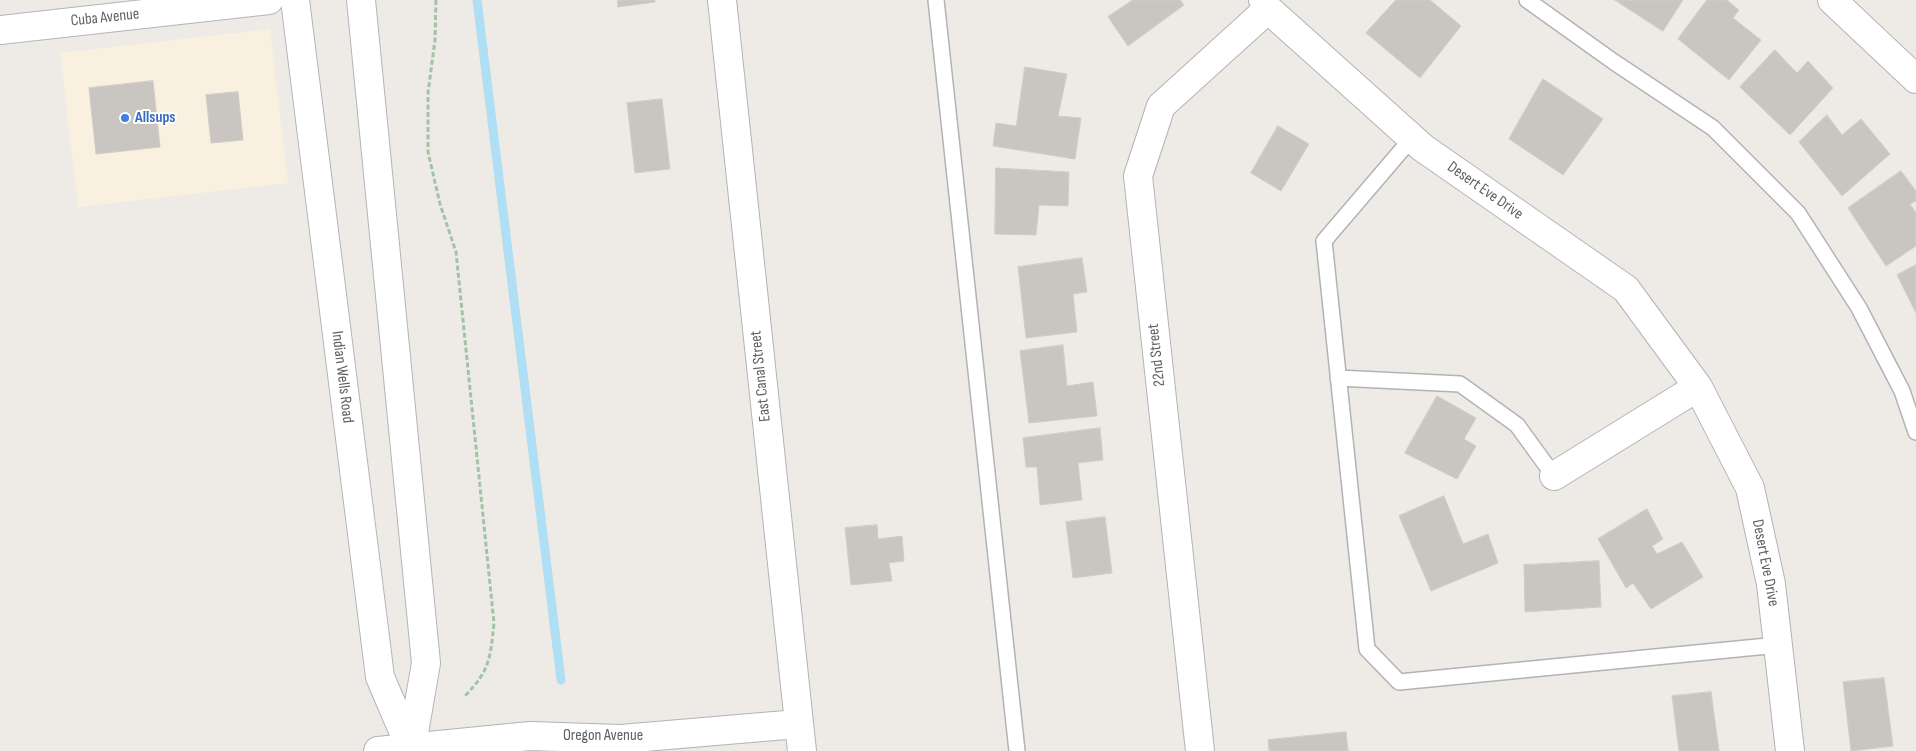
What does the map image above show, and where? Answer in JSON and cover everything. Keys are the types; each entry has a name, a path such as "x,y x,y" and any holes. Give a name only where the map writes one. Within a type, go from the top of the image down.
{"street":[{"name":"Cuba Avenue","path":"0,30 269,0"},
{"name":"Indian Wells Road","path":"295,0 380,677 411,749"},
{"path":"361,0 426,662 411,749"},
{"name":"East Canal Street","path":"722,0 802,751"},
{"path":"1832,0 1916,79"},
{"name":"Desert Eve Drive","path":"1265,4 1424,148 1626,289 1698,387 1750,488 1772,584 1790,751"},
{"name":"22nd Street","path":"1200,751 1138,176 1161,106 1265,4"},
{"path":"1554,476 1698,387"},
{"name":"Oregon Avenue","path":"378,751 530,736 602,745 621,739 798,724"}],"lane":[{"path":"936,0 1017,751"},
{"path":"1527,0 1614,62 1713,128 1798,213 1863,316 1902,391 1916,432"},
{"path":"1412,138 1324,241 1367,649 1399,682 1778,645"},
{"path":"1338,378 1460,384 1517,425 1554,476"}],"path":[{"path":"436,0 435,40 428,93 428,152 440,204 456,252 494,623 490,657 480,680 464,697"}],"shaded area":[{"path":"270,29 288,183 78,207 60,53"}],"building":[{"path":"618,0 655,0 655,2 618,7"},
{"path":"1133,0 1180,0 1184,5 1128,46 1108,17"},
{"path":"1396,0 1430,0 1461,26 1420,78 1366,33"},
{"path":"1615,0 1683,0 1663,31"},
{"path":"1707,0 1727,0 1739,10 1733,18 1761,40 1729,80 1678,39"},
{"path":"1775,50 1797,73 1808,61 1833,88 1790,135 1740,87"},
{"path":"1025,67 1067,74 1058,116 1081,118 1075,159 993,146 996,123 1016,126"},
{"path":"1543,79 1603,119 1563,175 1509,139"},
{"name":"Allsups","path":"153,81 160,147 96,154 89,88"},
{"name":"Allsups","path":"238,92 243,140 211,143 206,95"},
{"path":"662,99 670,169 635,173 627,103"},
{"path":"1827,115 1842,135 1861,119 1890,154 1842,196 1799,142"},
{"path":"1278,126 1309,144 1281,191 1251,173"},
{"path":"996,168 1069,172 1068,206 1039,205 1036,235 995,234"},
{"path":"1901,171 1916,191 1916,201 1910,204 1916,213 1916,246 1886,266 1848,208"},
{"path":"1082,258 1087,292 1073,294 1077,332 1026,338 1018,267"},
{"path":"1916,265 1916,313 1897,275"},
{"path":"1063,345 1067,386 1093,382 1097,416 1029,423 1020,351"},
{"path":"1437,396 1476,418 1464,439 1476,446 1457,479 1405,453"},
{"path":"1100,428 1103,460 1078,463 1082,500 1040,505 1037,467 1026,467 1023,438"},
{"path":"1444,496 1463,544 1488,534 1498,563 1431,591 1399,516"},
{"path":"1647,509 1663,539 1652,546 1657,554 1682,542 1703,577 1651,609 1633,583 1626,588 1598,539"},
{"path":"1105,517 1112,573 1073,578 1066,522"},
{"path":"877,525 878,539 902,536 904,561 889,563 892,581 851,585 845,528"},
{"path":"1599,561 1601,607 1525,612 1524,565"},
{"path":"1884,678 1893,746 1851,751 1843,682"},
{"path":"1711,692 1719,751 1679,751 1672,696"},
{"path":"1346,732 1348,751 1269,751 1268,740"}],"waterway":[{"path":"477,0 561,680"}],"place":[{"name":"Allsups","path":"125,118"}]}
